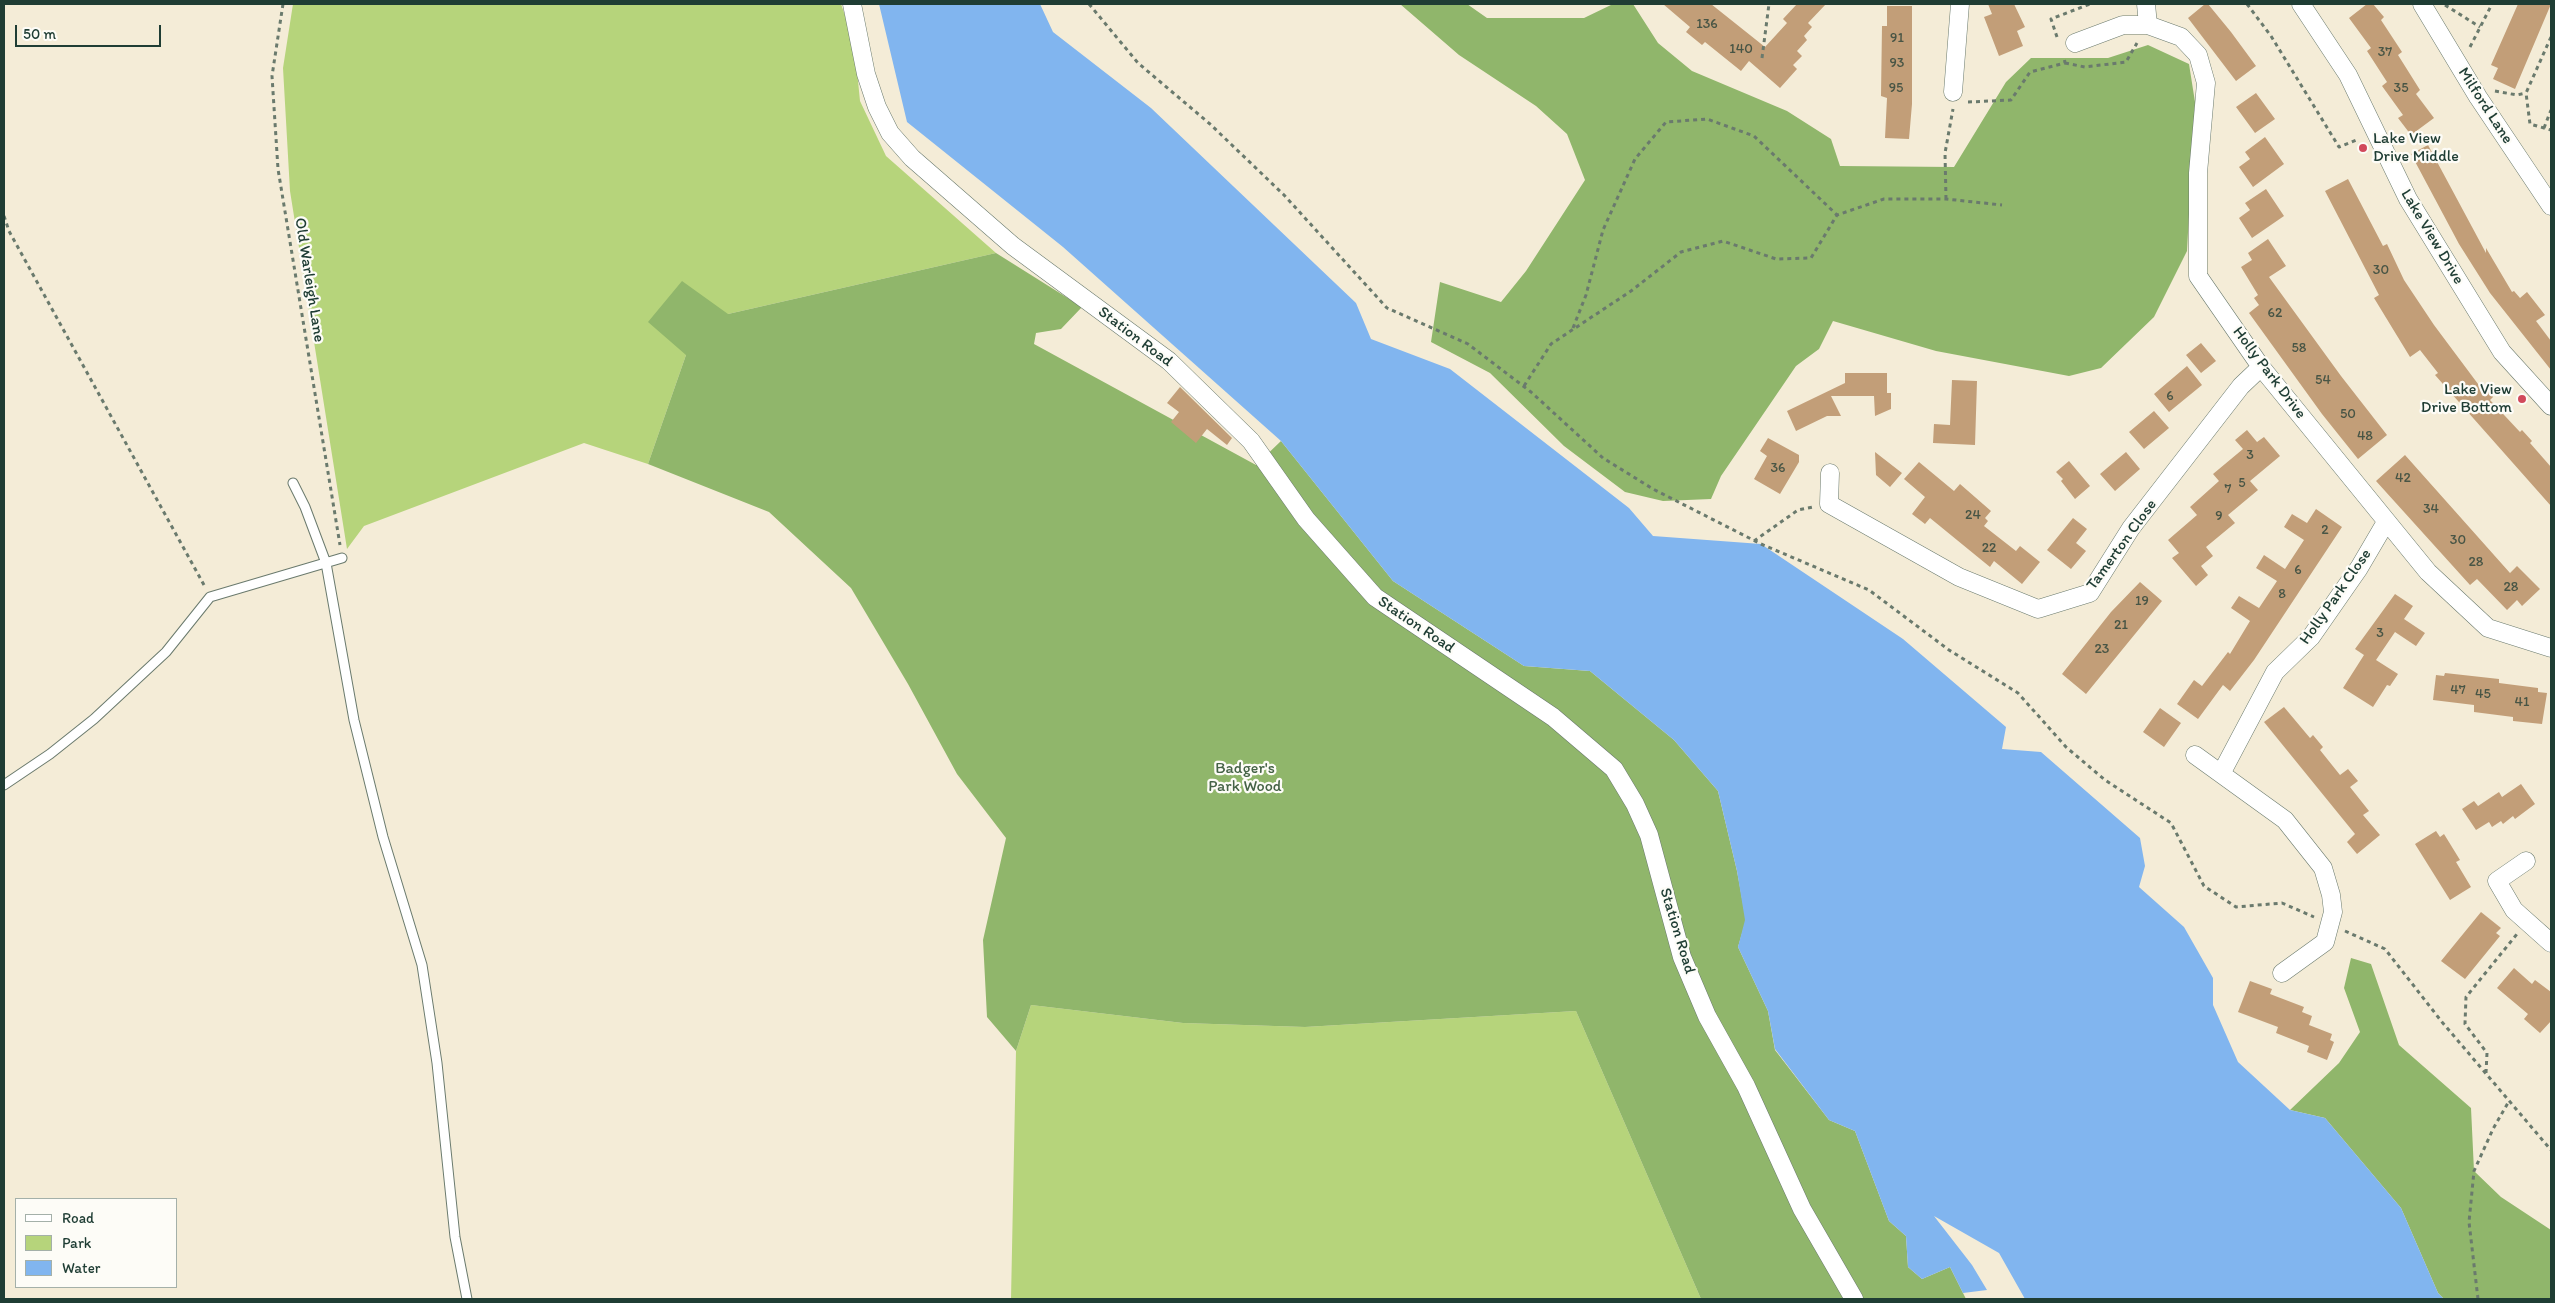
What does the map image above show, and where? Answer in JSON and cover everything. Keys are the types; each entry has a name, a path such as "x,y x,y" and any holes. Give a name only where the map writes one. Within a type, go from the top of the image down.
{"street":[{"name":"Station Road","path":"852,4 866,74 877,107 890,133 912,158 1013,246 1176,368 1252,441 1306,519 1375,597 1553,717 1614,769 1635,804 1649,835 1682,957 1707,1016 1746,1086 1802,1209 1854,1299"},
{"path":"1954,98 1960,4"},
{"path":"2146,4 2148,25"},
{"name":"Lake View Drive","path":"2301,4 2348,75 2408,199 2502,352 2551,406"},
{"name":"Milford Lane","path":"2422,4 2478,97 2551,206"},
{"name":"Holly Park Drive","path":"2069,48 2123,25 2148,25 2181,37 2198,55 2206,83 2198,173 2198,276 2262,367 2428,572 2488,628 2551,648"},
{"name":"Tamerton Close","path":"1829,504 1959,577 2038,609 2090,593 2131,528 2241,386 2262,367"},
{"path":"1829,504 1830,474"},
{"name":"Holly Park Close","path":"2222,772 2275,672 2311,637 2359,568 2386,522"},
{"path":"2195,755 2222,772 2286,820 2323,868 2331,895 2333,912 2325,942 2282,973"},
{"path":"2526,861 2497,881 2514,910 2551,943"}],"lane":[{"path":"292,484 305,506 326,563 354,720 383,837 422,965 437,1063 455,1236 467,1299"},
{"path":"4,785 50,754 94,719 166,652 210,597 342,558"}],"path":[{"name":"Old Warleigh Lane","path":"283,4 272,76 278,169 342,558"},
{"path":"1089,4 1138,63 1210,124 1284,195 1387,308 1468,344 1524,386 1602,458 1653,489 1754,541 1870,590 1948,650 2018,693 2066,747 2106,780 2172,823 2204,886 2236,906 2282,903 2385,949 2551,1150"},
{"path":"1762,58 1769,4"},
{"path":"2054,26 2051,18 2090,4"},
{"path":"2247,4 2271,36 2339,147 2375,132"},
{"path":"2443,4 2480,27"},
{"path":"2470,46 2492,4"},
{"path":"1946,199 1946,153 1954,98 2010,100 2030,72 2065,63 2085,67 2126,62 2148,25"},
{"path":"2551,37 2526,92 2530,124 2551,130"},
{"path":"2065,63 2069,48"},
{"path":"2544,128 2551,110"},
{"path":"1572,329 1586,295 1607,221 1635,159 1666,122 1707,119 1754,136 1837,215"},
{"path":"1524,386 1551,344 1631,291 1681,252 1723,241 1776,259 1812,258 1837,215 1884,199 1946,199 2002,205"},
{"path":"4,216 9,231 210,597"},
{"path":"1754,541 1798,510 1829,504"},
{"path":"2486,1073 2487,1053 2465,1024 2466,997 2527,923"},
{"path":"2478,1299 2469,1222 2474,1171 2493,1129 2510,1101"}],"green space":[{"path":"293,4 841,4 854,41 860,101 886,156 996,253 728,314 686,355 648,464 584,443 364,526 347,549 290,191 283,68"},
{"path":"1400,4 1467,4 1487,18 1584,18 1613,4 1633,4 1658,43 1692,71 1787,111 1831,139 1840,166 1954,167 2006,82 2031,58 2108,58 2148,45 2189,64 2195,102 2187,251 2154,317 2101,368 2069,376 1936,351 1833,321 1819,349 1796,366 1721,476 1711,499 1663,501 1625,492 1564,446 1490,373 1431,342 1440,282 1501,302 1526,271 1585,180 1567,134 1536,106 1459,55"},
{"name":"Badger's Park Wood","path":"996,253 1082,307 1061,329 1036,333 1034,344 1256,465 1281,441 1393,581 1524,666 1590,671 1674,740 1718,791 1737,871 1746,920 1738,947 1768,1011 1775,1050 1829,1120 1855,1131 1889,1221 1906,1236 1908,1267 1922,1279 1950,1267 1966,1299 1701,1299 1576,1011 1305,1027 1183,1023 1031,1005 1016,1051 987,1017 983,940 1006,838 957,774 908,684 851,588 769,512 648,464 686,355 648,322 682,281 728,314"},
{"path":"2351,958 2371,964 2399,1045 2471,1108 2474,1171 2501,1197 2551,1230 2551,1299 2444,1299 2438,1293 2401,1208 2325,1118 2290,1110 2339,1063 2360,1032 2344,988"},
{"path":"1031,1005 1183,1023 1305,1027 1576,1011 1701,1299 1011,1299 1016,1051"}],"water":[{"path":"879,4 1040,4 1053,32 1151,108 1356,303 1371,339 1450,369 1629,508 1653,536 1761,544 1903,639 2006,727 2002,749 2041,752 2140,838 2145,866 2139,887 2184,927 2213,978 2213,1005 2238,1062 2290,1110 2325,1118 2401,1208 2438,1293 2444,1299 2025,1299 1999,1253 1934,1216 1972,1265 1987,1290 1963,1293 1950,1267 1922,1279 1908,1267 1906,1236 1889,1221 1855,1131 1829,1120 1775,1049 1768,1011 1738,947 1745,920 1737,871 1718,791 1674,740 1590,671 1524,666 1393,581 1281,441 1063,247 907,122"}],"building":[{"path":"1663,4 1711,4 1765,47 1787,23 1783,19 1797,4 1826,4 1808,23 1812,27 1804,36 1807,40 1797,51 1802,56 1793,65 1797,69 1780,88 1749,61 1741,71 1705,42 1702,45 1686,32 1690,27"},
{"path":"1988,4 2014,4 2025,27 2017,31 2023,46 1999,56 1984,17 1992,14"},
{"path":"2205,4 2208,4 2256,66 2236,81 2188,18"},
{"path":"2367,4 2373,4 2384,17 2381,20 2402,52 2398,55 2420,90 2416,94 2434,118 2411,135 2398,118 2403,115 2382,86 2387,82 2367,51 2371,48 2349,18"},
{"path":"2518,4 2551,4 2515,89 2493,79 2498,68 2491,65"},
{"path":"1887,6 1912,6 1912,104 1909,139 1885,138 1887,98 1881,96 1882,26 1887,26"},
{"path":"2256,93 2275,119 2255,133 2236,107"},
{"path":"2265,137 2284,164 2253,187 2239,167 2250,159 2245,152"},
{"path":"2428,145 2486,253 2486,248 2512,292 2514,291 2520,298 2527,292 2545,315 2536,321 2551,341 2551,370 2490,293 2459,244 2411,154"},
{"path":"2348,179 2383,246 2387,244 2404,280 2434,325 2481,388 2484,386 2493,397 2490,400 2520,432 2522,430 2532,441 2530,443 2551,467 2551,506 2435,375 2438,373 2420,350 2410,357 2374,298 2379,295 2325,191"},
{"path":"2266,189 2284,216 2252,238 2239,218 2250,210 2245,203"},
{"path":"2268,239 2286,266 2269,277 2341,376 2387,435 2358,459 2322,414 2249,313 2259,305 2254,298 2258,295 2241,267 2252,260 2248,253"},
{"path":"2201,343 2216,361 2201,373 2186,355"},
{"path":"2187,366 2202,385 2169,412 2154,394"},
{"path":"1845,373 1887,373 1887,393 1891,393 1891,409 1875,416 1874,396 1831,396 1841,416 1827,416 1796,431 1787,411 1845,383"},
{"path":"1952,380 1977,381 1975,445 1933,443 1934,424 1950,425"},
{"path":"1180,387 1232,438 1227,445 1207,429 1196,443 1171,422 1179,412 1167,403"},
{"path":"2154,411 2169,428 2144,449 2129,432"},
{"path":"2247,430 2257,442 2264,437 2280,456 2250,481 2258,490 2228,515 2235,523 2206,547 2213,556 2201,566 2208,575 2196,586 2172,558 2179,553 2168,540 2197,515 2190,507 2219,481 2213,474 2243,449 2235,440"},
{"path":"1768,438 1799,455 1799,462 1780,494 1754,479 1767,456 1760,451"},
{"path":"1875,452 1902,473 1890,487 1876,475"},
{"path":"2126,452 2140,469 2115,491 2100,474"},
{"path":"2405,455 2510,573 2517,566 2540,589 2522,606 2517,600 2507,610 2477,579 2470,585 2376,481"},
{"path":"2069,461 2090,486 2075,499 2061,481 2063,479 2056,472"},
{"path":"1919,462 1954,491 1960,484 1991,511 1985,518 1988,521 1984,526 2016,551 2020,546 2040,562 2022,584 1994,561 1990,567 1930,518 1925,524 1912,514 1925,497 1904,479"},
{"path":"2316,509 2342,527 2254,660 2230,691 2223,685 2198,719 2177,704 2194,680 2202,686 2228,652 2230,654 2250,621 2231,608 2239,596 2259,608 2277,581 2256,568 2264,555 2285,569 2304,540 2284,527 2292,514 2307,523"},
{"path":"2073,518 2087,529 2076,543 2086,551 2071,569 2047,550"},
{"path":"2140,582 2162,601 2086,694 2062,674 2111,612"},
{"path":"2395,594 2413,606 2404,619 2425,633 2416,646 2395,632 2376,660 2398,674 2390,686 2387,685 2373,707 2343,688 2364,655 2355,649"},
{"path":"2445,673 2499,679 2499,683 2538,688 2538,692 2547,693 2542,724 2513,721 2513,717 2474,712 2474,705 2433,700 2436,675 2444,676"},
{"path":"2284,707 2310,738 2313,735 2323,747 2320,750 2340,775 2348,769 2358,781 2350,787 2369,811 2363,815 2380,835 2357,854 2347,842 2355,834 2264,722"},
{"path":"2160,708 2181,723 2164,747 2143,732"},
{"path":"2521,784 2535,804 2515,819 2513,816 2503,824 2501,821 2492,827 2489,822 2476,830 2462,809 2474,801 2478,806 2499,792 2502,797"},
{"path":"2436,831 2440,837 2444,834 2460,860 2456,862 2471,887 2450,900 2415,844"},
{"path":"2481,912 2501,928 2496,933 2500,936 2465,979 2441,961"},
{"path":"2514,968 2532,984 2535,980 2551,992 2551,1021 2540,1033 2524,1019 2528,1014 2497,988"},
{"path":"2250,981 2272,989 2270,994 2304,1007 2302,1012 2312,1016 2309,1025 2332,1034 2330,1040 2334,1042 2327,1060 2307,1052 2309,1046 2276,1033 2278,1027 2238,1012"}],"place":[{"name":"Lake View Drive Middle","path":"2363,148"},
{"name":"Lake View Drive Bottom","path":"2522,399"}]}
